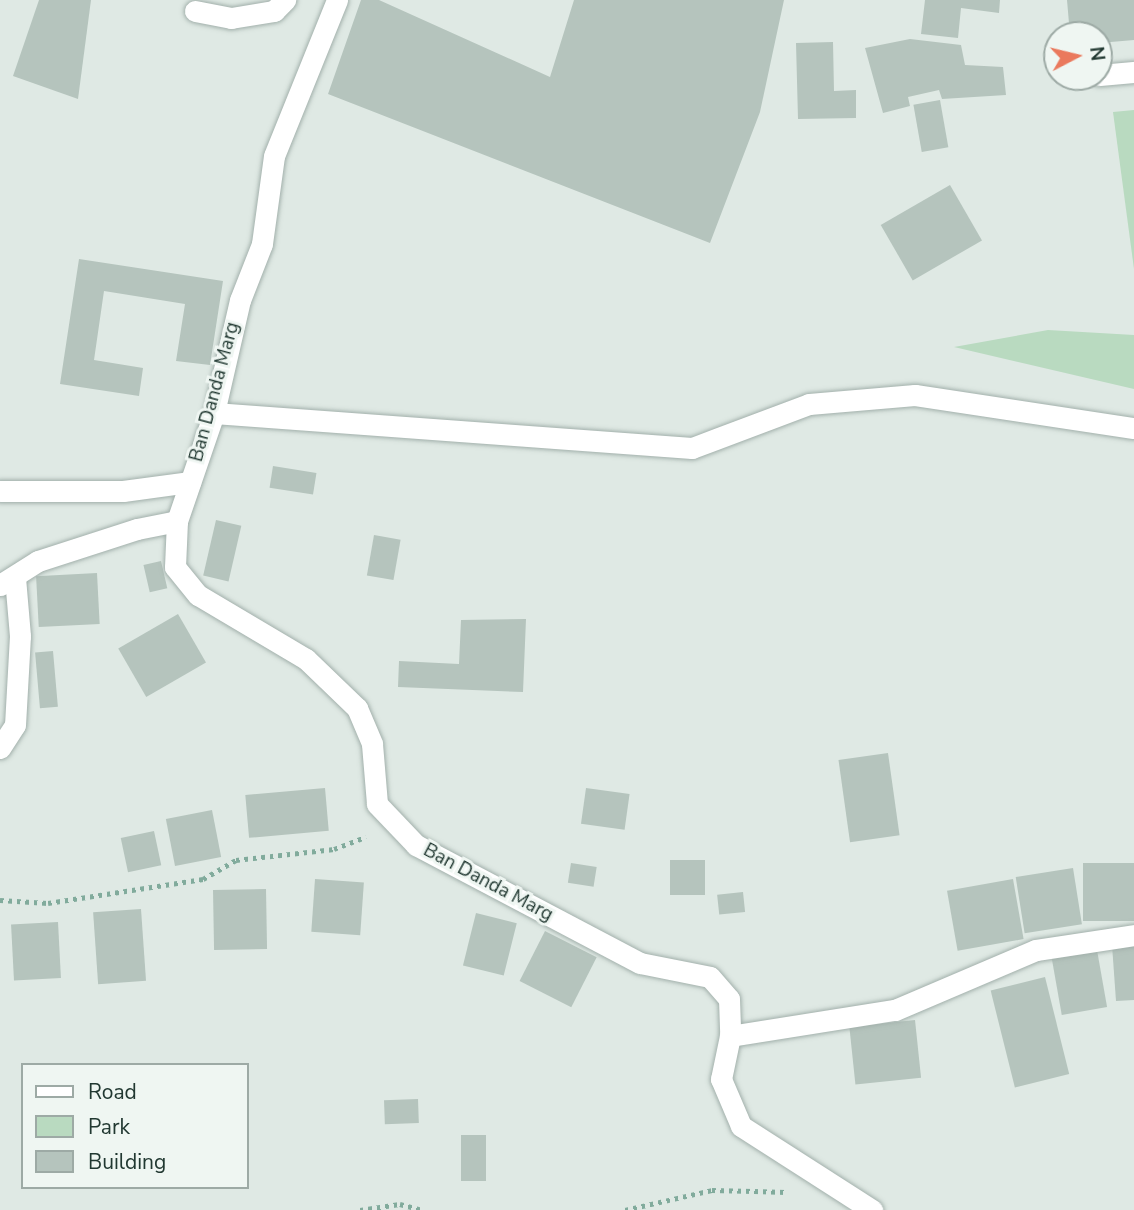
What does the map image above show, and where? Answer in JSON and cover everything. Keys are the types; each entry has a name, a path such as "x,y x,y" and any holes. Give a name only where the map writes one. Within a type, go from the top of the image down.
{"street":[{"path":"195,11 231,18 274,11 285,0"},
{"name":"Ban Danda Marg","path":"337,0 274,156 262,244 240,300 214,413 177,521 175,567 198,595 306,659 357,708 372,744 377,804 416,845 639,963 709,977 729,999 730,1036 721,1079 741,1126 872,1210"},
{"path":"1113,74 1134,72"},
{"path":"214,413 692,449 809,404 915,396 1134,429"},
{"path":"0,492 123,491 190,482"},
{"path":"0,748 15,725 20,636 8,582 38,561 137,529 177,521"},
{"path":"730,1036 895,1010 1036,950 1134,935"}],"path":[{"path":"0,900 48,903 203,880 236,860 334,849 363,836 416,845"},
{"path":"625,1210 712,1190 793,1192"},
{"path":"359,1210 400,1204 422,1210"}],"green space":[{"path":"1134,110 1134,269 1113,112"},
{"path":"1048,330 1134,335 1134,389 954,347"}],"building":[{"path":"39,0 91,0 78,99 13,76"},
{"path":"361,0 379,0 550,77 574,0 784,0 760,112 710,243 328,94"},
{"path":"925,0 1000,0 999,13 961,8 958,38 921,34"},
{"path":"1067,0 1134,0 1134,40 1113,42 1113,21 1069,21"},
{"path":"910,39 961,45 965,65 1003,67 1006,95 942,99 939,90 908,97 910,106 883,113 865,48"},
{"path":"833,42 834,91 856,90 856,118 798,119 796,43"},
{"path":"940,100 948,147 922,152 913,105"},
{"path":"950,185 982,240 913,280 881,225"},
{"path":"79,259 223,281 210,365 176,361 185,304 104,291 94,360 143,368 139,396 60,384"},
{"path":"273,466 316,473 313,495 270,488"},
{"path":"216,520 241,526 229,581 203,576"},
{"path":"374,535 401,540 393,580 367,575"},
{"path":"161,561 167,588 150,592 143,565"},
{"path":"97,573 100,624 39,627 36,576"},
{"path":"178,614 206,662 146,697 118,648"},
{"path":"526,619 523,692 398,687 399,661 459,664 461,620"},
{"path":"53,651 58,707 40,708 35,653"},
{"path":"888,753 900,835 850,842 838,760"},
{"path":"325,788 329,831 249,838 245,795"},
{"path":"586,788 630,794 625,830 581,824"},
{"path":"212,810 221,857 175,866 166,819"},
{"path":"154,831 161,865 128,872 121,838"},
{"path":"670,860 705,860 705,895 670,895"},
{"path":"571,863 597,867 594,887 568,883"},
{"path":"1083,863 1134,863 1134,921 1083,921"},
{"path":"1073,868 1082,924 1025,933 1016,877"},
{"path":"315,879 364,882 360,935 311,932"},
{"path":"1013,879 1024,939 958,951 947,891"},
{"path":"266,889 267,949 214,950 213,890"},
{"path":"743,892 745,912 719,915 717,895"},
{"path":"141,909 146,981 98,984 93,912"},
{"path":"476,913 517,923 504,976 463,965"},
{"path":"58,922 61,978 14,980 11,924"},
{"path":"545,931 597,957 571,1007 520,981"},
{"path":"1134,944 1134,1000 1116,1001 1112,945"},
{"path":"1097,950 1107,1007 1062,1015 1052,958"},
{"path":"1045,977 1069,1074 1015,1088 991,991"},
{"path":"915,1020 921,1078 855,1085 849,1027"},
{"path":"418,1099 419,1123 385,1124 384,1100"},
{"path":"461,1135 486,1135 486,1181 461,1181"}]}
